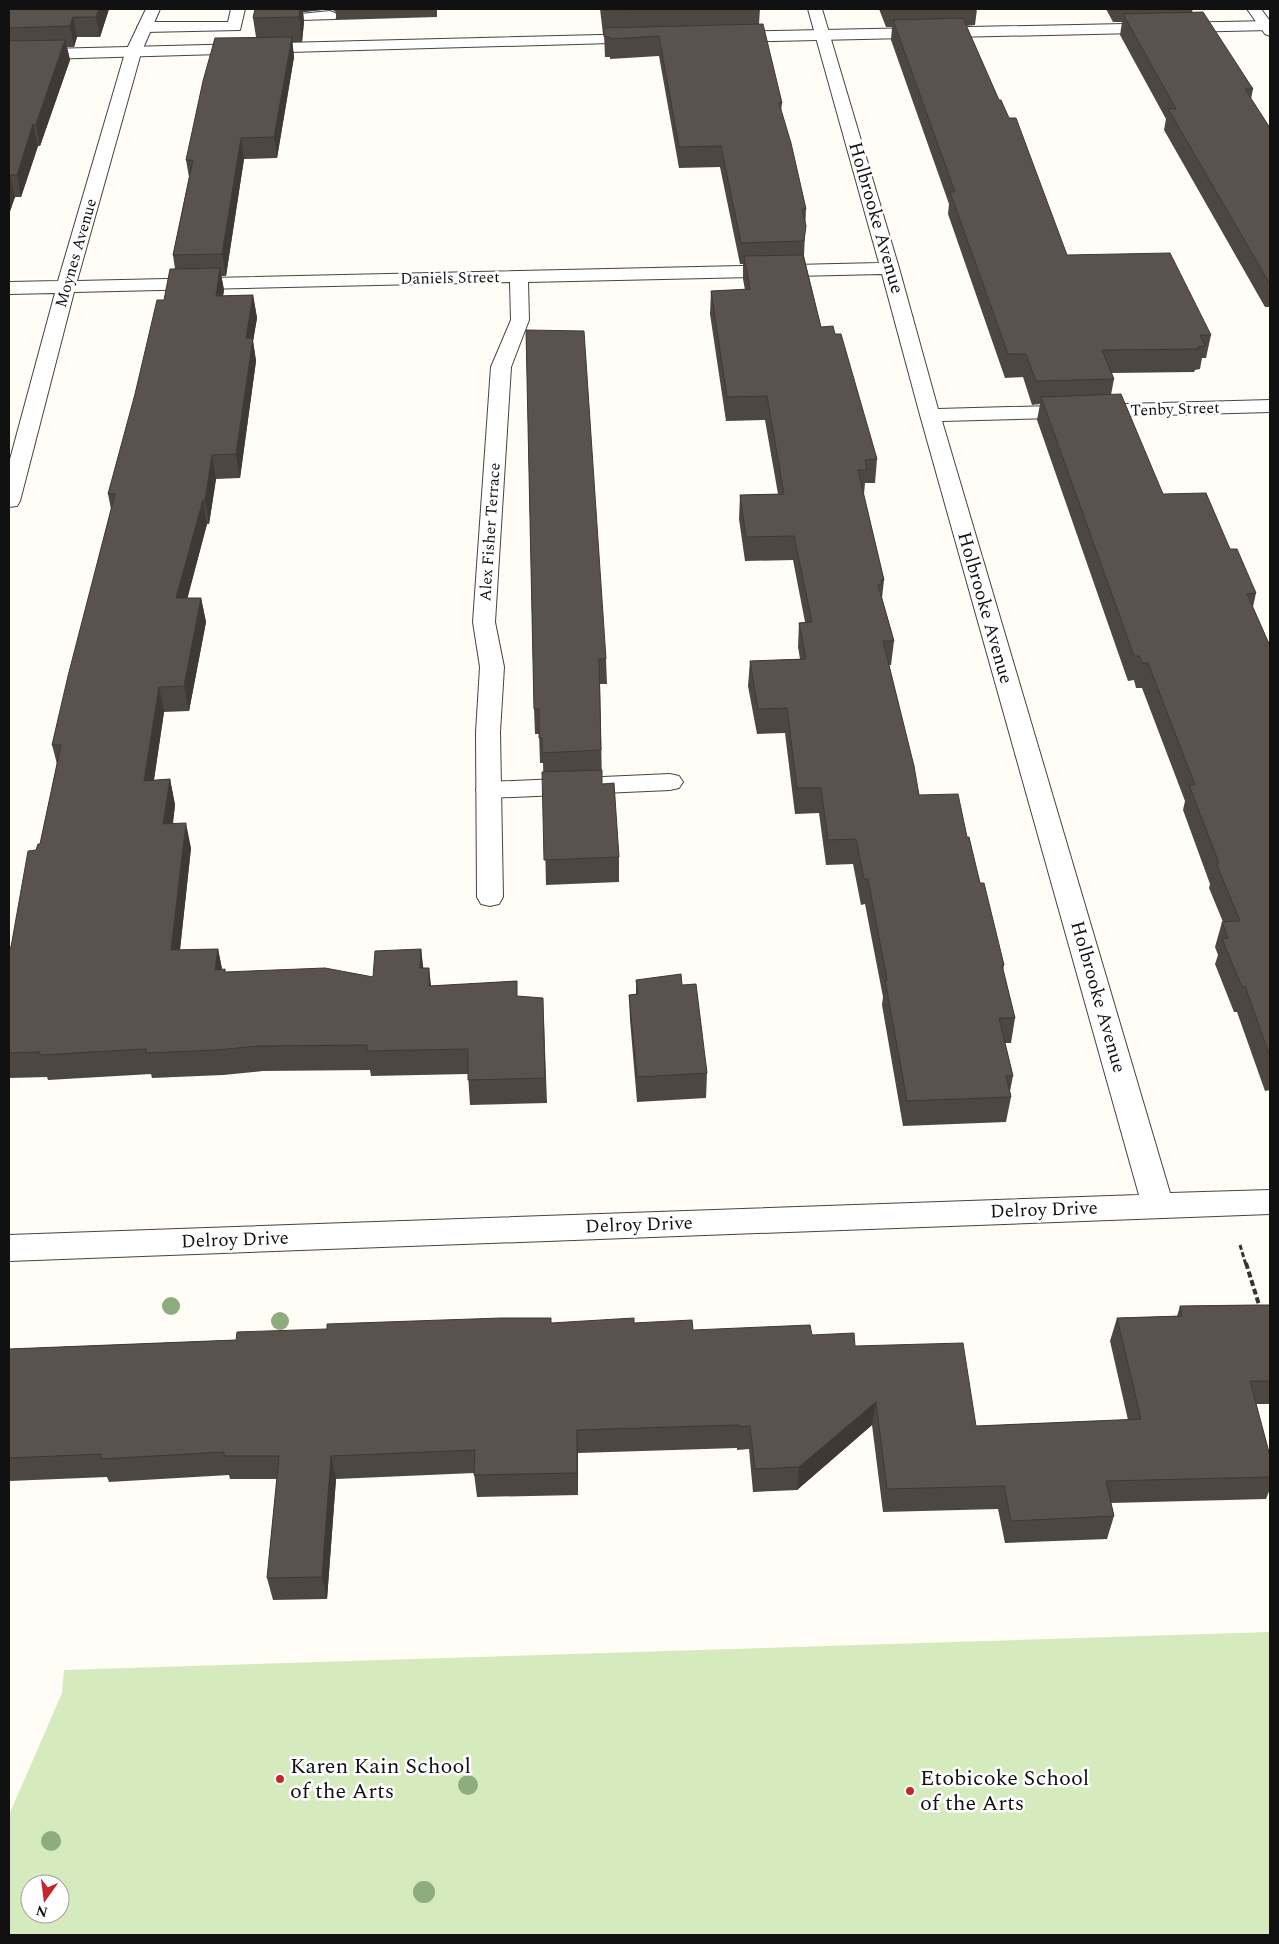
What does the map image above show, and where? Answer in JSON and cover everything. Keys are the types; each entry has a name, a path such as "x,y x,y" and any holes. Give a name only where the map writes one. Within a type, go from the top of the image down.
{"street":[{"name":"Moynes Avenue","path":"9,501 66,287 134,53 153,9"},
{"name":"Holbrooke Avenue","path":"815,9 1158,1206"},
{"path":"1254,9 1269,27"},
{"path":"145,27 237,18 254,29 233,41 237,18"},
{"path":"304,27 329,27 304,27"},
{"path":"714,38 1269,27"},
{"path":"9,55 655,39"},
{"name":"Daniels Street","path":"9,288 890,268"},
{"name":"Alex Fisher Terrace","path":"490,897 488,732 492,667 484,622 501,367 520,320 518,291 520,276"},
{"name":"Tenby Street","path":"930,415 1270,406"},
{"path":"489,790 670,782"},
{"name":"Delroy Drive","path":"9,1248 1270,1202"}],"path":[{"path":"1227,1204 1262,1314"}],"green space":[{"path":"1270,1632 1270,1935 9,1935 9,1815 62,1693 64,1670"}],"building":[{"path":"9,9 99,9 96,17 73,17 70,26 9,28"},
{"path":"255,9 300,9 299,17 253,18"},
{"path":"602,9 667,9 602,10"},
{"path":"1203,12 1253,89 1245,89 1270,128 1270,284 1168,109 1176,109 1123,14"},
{"path":"963,18 999,100 1001,100 1009,118 1016,118 1067,255 1170,253 1211,335 1200,335 1205,346 1198,347 1199,349 1102,350 1114,379 1036,381 1026,354 1008,354 950,192 955,192 893,20"},
{"path":"763,24 782,103 779,103 791,143 806,209 802,209 806,226 804,241 741,243 721,146 679,147 659,36 610,39 610,37 604,37 604,28"},
{"path":"292,37 274,137 241,138 222,254 173,255 193,160 186,160 203,81 215,38"},
{"path":"65,40 36,124 33,124 17,175 10,175 9,179 9,41"},
{"path":"803,255 821,327 833,326 835,334 841,334 877,459 865,460 867,470 858,470 884,580 881,580 882,584 878,585 894,641 883,641 914,766 919,795 958,794 967,837 969,837 980,883 984,883 1015,1018 999,1018 1013,1076 1006,1076 1011,1097 907,1101 868,879 864,879 856,839 828,840 821,788 797,788 787,708 758,709 750,661 806,659 799,623 812,622 794,536 746,537 740,495 784,494 767,396 727,397 711,291 750,289 744,256"},
{"path":"220,268 216,296 253,295 246,338 253,338 236,454 212,455 205,500 203,500 176,598 201,598 184,686 159,687 144,781 170,779 163,824 186,823 171,950 218,949 215,970 225,969 225,972 325,968 373,977 375,951 421,949 420,968 429,968 429,986 517,981 517,996 543,998 545,1078 468,1080 468,1049 367,1051 367,1045 258,1046 146,1053 146,1049 40,1055 40,1052 9,1053 9,947 11,947 28,851 36,850 38,844 40,844 61,745 52,745 115,494 108,494 135,394 157,300 164,300 170,269"},
{"path":"526,330 584,331 606,659 599,659 601,750 542,753 542,738 539,738 539,709 534,709"},
{"path":"1121,394 1163,494 1206,493 1230,549 1237,549 1256,593 1247,594 1270,646 1270,1057 1245,986 1242,987 1222,939 1228,938 1222,922 1240,921 1216,863 1219,863 1189,785 1195,785 1148,663 1142,663 1139,656 1134,656 1041,397"},
{"path":"602,770 602,784 614,783 619,857 544,860 542,772"},
{"path":"681,974 682,985 696,984 707,1073 637,1077 629,995 638,994 636,980"},
{"path":"1270,1305 1270,1381 1250,1381 1270,1456 1270,1477 1106,1481 1114,1516 1011,1521 1004,1486 887,1489 876,1402 799,1467 755,1469 750,1426 739,1427 739,1425 577,1430 577,1473 474,1475 475,1450 331,1456 322,1577 267,1578 279,1456 224,1456 224,1452 101,1459 101,1454 9,1458 9,1349 236,1340 237,1332 327,1329 327,1324 501,1318 551,1318 551,1323 634,1318 634,1323 692,1320 693,1330 810,1325 812,1335 854,1333 855,1346 963,1343 976,1426 1141,1419 1117,1318 1182,1316 1180,1306"}],"place":[{"name":"Karen Kain School of the Arts","path":"280,1779"},
{"name":"Etobicoke School of the Arts","path":"910,1791"}]}
